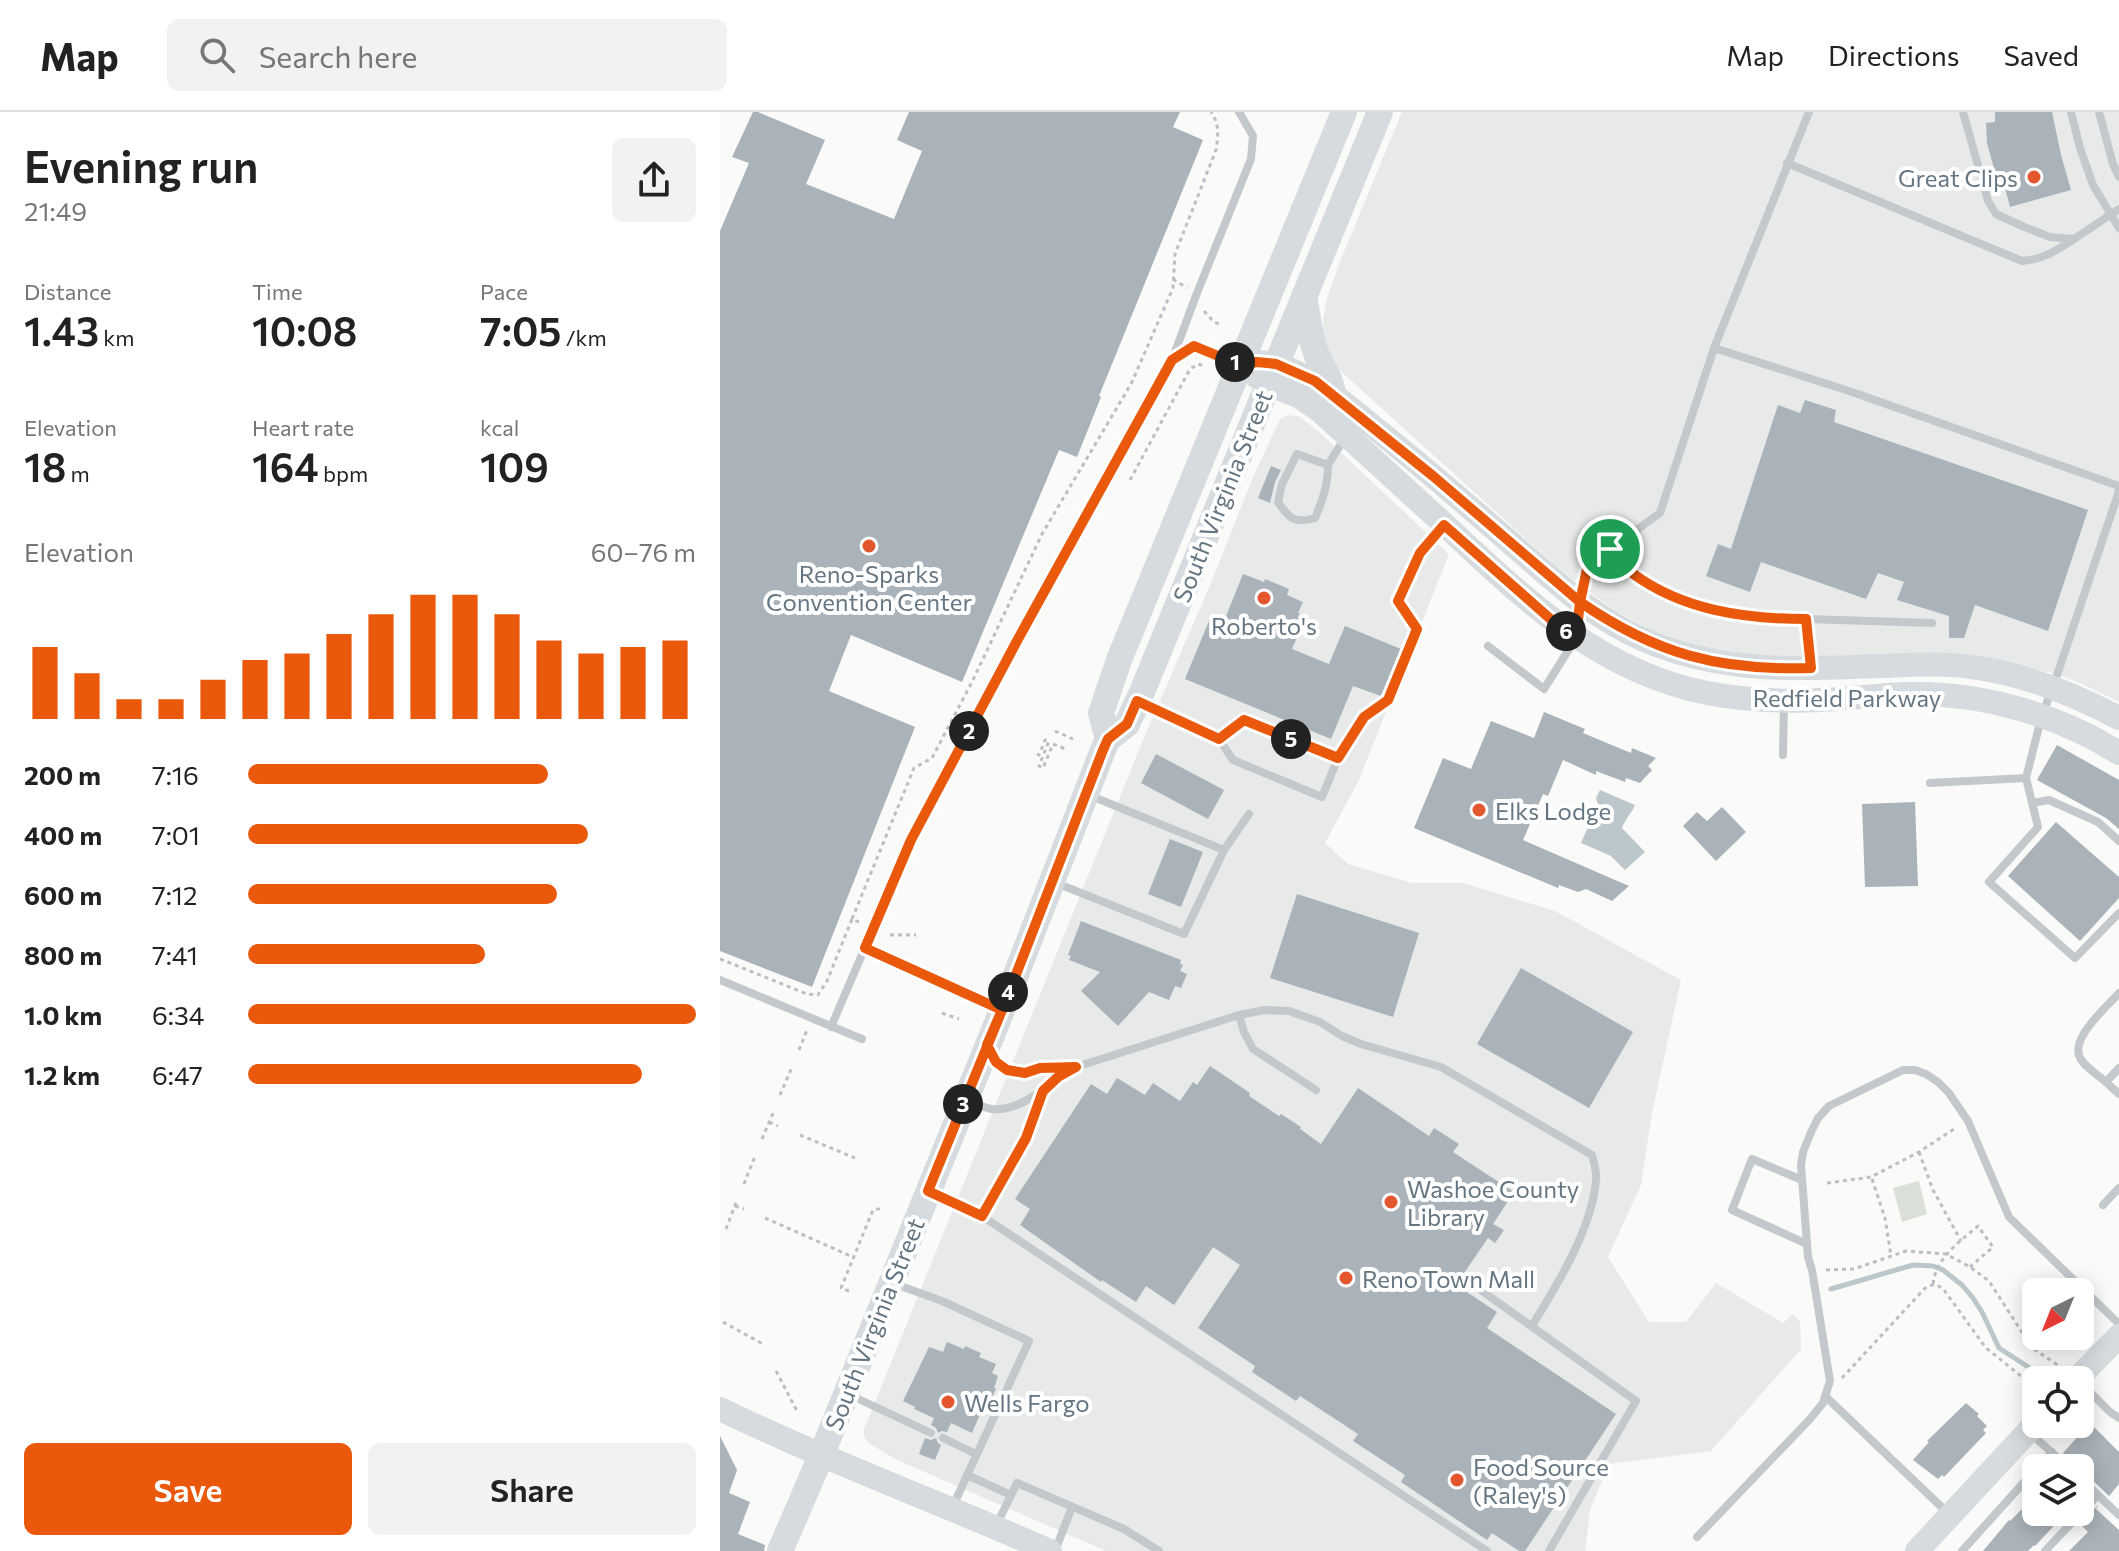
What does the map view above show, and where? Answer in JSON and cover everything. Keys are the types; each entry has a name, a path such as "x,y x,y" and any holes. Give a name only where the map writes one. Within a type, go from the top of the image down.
{"main road":[{"name":"South Virginia Street","path":"1108,739 1101,713 1119,660 1344,112"},
{"name":"South Virginia Street","path":"780,1551 1002,1010 1085,794 1108,739 1127,724 1137,701 1380,112"},
{"path":"1304,296 1314,348 1328,373 1333,394"}],"street":[{"path":"1240,365 1272,374"},
{"name":"Redfield Parkway","path":"1272,374 1315,381 1433,476 1580,602 1610,623 1642,639 1677,652 1750,668 1935,664 1972,667 2053,687 2119,718"},
{"name":"Redfield Parkway","path":"1272,374 1320,411 1555,623 1629,667 1666,682 1707,693 1784,701 1937,694 1995,703 2042,715 2095,738 2119,753"},
{"path":"1576,638 1580,602"},
{"path":"2091,1366 2119,1336"},
{"path":"720,1409 821,1456 1053,1551"},
{"path":"1917,1551 2022,1438"}],"lane":[{"path":"831,1027 911,840 1172,360 1251,159 1253,136 1239,112"},
{"path":"1580,602 1587,569 1660,513 1714,348 1809,112"},
{"path":"1963,112 1988,201 1996,214 2050,237 2074,239"},
{"path":"2071,112 2093,185 2115,212 2119,228"},
{"path":"2099,112 2119,177"},
{"path":"1787,163 2022,261 2052,253 2115,212"},
{"path":"1172,360 1194,346 1240,365"},
{"path":"1714,348 1849,391 2119,488 2042,715 2026,778 2038,827 1989,882 2075,958 2119,913"},
{"path":"1328,465 1297,454 1282,484 1278,502 1286,515 1302,522 1315,518 1325,494 1328,465 1347,435"},
{"path":"1137,701 1219,739 1233,760 1322,797 1338,758 1364,717 1388,700 1417,629 1398,601 1420,553 1444,525"},
{"path":"1610,549 1630,571 1676,599 1733,615 1932,623"},
{"path":"1806,619 1811,668"},
{"path":"1488,646 1544,689 1576,638"},
{"path":"1783,755 1784,701"},
{"path":"1219,739 1244,720 1338,758"},
{"path":"1930,783 2026,778"},
{"path":"1085,794 1224,850"},
{"path":"2032,803 2049,800 2098,822 2119,841"},
{"path":"1052,881 1184,934 1224,850 1249,814"},
{"path":"865,948 1002,1010"},
{"path":"720,980 862,1039"},
{"path":"2119,993 2081,1035 2077,1047 2080,1059 2119,1094"},
{"path":"965,1099 992,1109 1013,1106 1043,1091 1058,1077 1076,1067 1239,1015 1265,1010 1289,1011 1320,1022 1361,1044 1441,1067 1592,1155 1597,1177 1588,1216 1561,1279 1532,1326"},
{"path":"1239,1015 1253,1049 1316,1090"},
{"path":"987,1045 996,1062 1007,1070 1025,1073 1040,1068 1076,1067"},
{"path":"2106,1082 2119,1068"},
{"path":"1697,1537 1810,1419 1823,1403 1830,1381 1807,1244 1802,1180 1803,1152 1818,1118 1829,1106 1903,1070 1915,1070 1938,1082 1958,1104 1968,1121 2009,1217 2119,1324"},
{"path":"982,1216 1026,1138 1043,1091"},
{"path":"1802,1180 1752,1159 1732,1210 1807,1244"},
{"path":"2103,1205 2119,1188"},
{"path":"928,1191 982,1216 1487,1551"},
{"path":"891,1282 942,1301 1029,1341 952,1508"},
{"path":"1482,1291 1636,1401 1549,1551"},
{"path":"846,1393 931,1433"},
{"path":"1825,1396 1950,1515"},
{"path":"2094,1396 2119,1418"},
{"path":"943,1438 976,1454"},
{"path":"2041,1438 2052,1452"},
{"path":"967,1475 1011,1495"},
{"path":"995,1527 1017,1483 1124,1529 1159,1551"},
{"path":"1962,1551 2022,1484"},
{"path":"2094,1491 2119,1515"},
{"path":"2045,1551 2098,1495"},
{"path":"1053,1551 1072,1507"}],"path":[{"path":"819,1002 818,995 827,981 914,768 932,758 973,680 1042,534 1131,384 1173,288 1175,254 1216,150 1218,127 1211,112"},
{"path":"1173,279 1187,288"},
{"path":"1204,304 1209,318 1222,325"},
{"path":"1130,480 1190,369 1198,364 1205,366"},
{"path":"1055,731 1073,739"},
{"path":"1037,754 1045,740 1049,741 1039,766 1043,768 1053,744 1068,750"},
{"path":"852,919 861,923"},
{"path":"890,935 916,935"},
{"path":"720,959 807,994 818,995"},
{"path":"787,986 787,997"},
{"path":"942,1013 959,1019"},
{"path":"799,1050 807,1030"},
{"path":"780,1095 792,1067"},
{"path":"762,1139 774,1111"},
{"path":"1827,1183 1871,1177 1968,1121"},
{"path":"769,1122 778,1126"},
{"path":"800,1135 855,1158"},
{"path":"1919,1152 1933,1190 1961,1241"},
{"path":"744,1184 755,1156"},
{"path":"1871,1177 1885,1218 1891,1256"},
{"path":"726,1229 737,1200"},
{"path":"735,1206 744,1209"},
{"path":"849,1291 841,1288 873,1210 883,1208"},
{"path":"765,1218 854,1257"},
{"path":"1933,1284 1946,1254 1978,1226 1993,1247 1970,1267"},
{"path":"1812,1270 1854,1269 1906,1251 1946,1254 1989,1281 2032,1348 2058,1366"},
{"path":"1830,1381 1842,1378 1927,1286 1933,1284 1944,1290 1986,1348 2022,1377"},
{"path":"723,1322 763,1344"},
{"path":"776,1371 797,1411"}],"shaded area":[{"path":"1402,112 2119,112 2119,702 2056,674 1982,656 1927,653 1812,658 1734,655 1688,644 1651,630 1615,611 1558,568 1335,366 1323,345 1326,301"},
{"name":"Reno Town Mall","path":"1289,415 1300,417 1319,432 1449,554 1358,782 1325,843 1348,864 1412,883 1463,883 1555,911 1681,980 1652,1113 1641,1185 1608,1257 1649,1322 1686,1322 1716,1283 1783,1323 1793,1314 1800,1322 1801,1349 1711,1451 1609,1464 1590,1510 1585,1551 1106,1551 895,1459 867,1442 863,1432 1143,740 1253,477 1280,419"},
{"path":"1600,790 1635,805 1622,828 1645,852 1625,870 1611,856 1581,843 1598,804 1596,798"},
{"path":"1919,1181 1927,1214 1902,1222 1893,1188"}],"building":[{"name":"Reno-Sparks Convention Center","path":"753,112 825,140 806,184 894,219 922,151 897,140 909,112 1180,112 1173,127 1203,140 1077,457 1059,450 962,682 851,635 829,691 915,727 812,987 720,951 720,231 749,163 732,157"},
{"path":"1995,112 2052,112 2071,190 2010,207 2003,180 1998,183 1987,143 1986,123 1995,122"},
{"path":"1805,400 1836,410 1834,422 2088,510 2048,631 1975,605 1964,638 1949,638 1949,616 1897,600 1904,582 1878,573 1866,599 1761,562 1750,592 1706,576 1718,544 1731,549 1778,405 1800,413"},
{"path":"1271,466 1281,470 1270,503 1258,498"},
{"path":"1243,574 1289,589 1287,595 1303,602 1298,613 1306,616 1292,649 1329,664 1345,626 1401,649 1381,696 1353,686 1331,739 1185,679 1211,616 1224,621"},
{"name":"Elks Lodge","path":"1544,712 1631,753 1632,748 1656,758 1648,766 1652,770 1640,783 1626,778 1625,782 1596,771 1596,775 1563,760 1548,796 1543,794 1523,840 1629,886 1612,901 1586,889 1578,892 1559,885 1558,888 1414,828 1443,758 1471,769 1491,721 1534,738"},
{"path":"2057,745 2119,780 2119,829 2106,818 2037,780"},
{"path":"1156,754 1224,790 1208,819 1141,783"},
{"path":"1915,802 1918,886 1865,887 1862,804"},
{"path":"1722,807 1746,832 1716,861 1683,826 1697,812 1707,821"},
{"path":"2056,822 2119,877 2119,898 2080,941 2008,876"},
{"path":"1170,839 1203,852 1181,907 1148,894"},
{"path":"1297,894 1419,933 1393,1017 1270,978"},
{"path":"1081,921 1181,960 1180,964 1183,965 1180,971 1187,974 1181,988 1175,986 1169,1000 1149,992 1118,1026 1081,991 1100,972 1069,960 1071,956 1068,955"},
{"path":"1521,968 1633,1032 1589,1108 1477,1044"},
{"path":"1210,1066 1250,1093 1249,1096 1301,1127 1321,1144 1358,1088 1429,1136 1434,1128 1459,1144 1453,1152 1514,1192 1493,1224 1504,1230 1495,1243 1488,1238 1456,1285 1497,1312 1487,1328 1616,1414 1525,1551 1519,1551 1492,1533 1487,1540 1401,1482 1405,1475 1353,1441 1358,1434 1300,1396 1296,1401 1252,1372 1255,1366 1198,1328 1240,1265 1213,1247 1174,1305 1146,1286 1136,1302 1101,1282 1020,1225 1030,1209 1015,1199 1091,1084 1107,1094 1117,1078 1145,1095 1153,1083 1180,1101 1193,1082 1197,1085"},
{"name":"Wells Fargo","path":"947,1342 981,1353 979,1357 996,1364 992,1373 998,1376 996,1389 988,1406 984,1405 972,1433 951,1423 947,1432 938,1433 931,1425 934,1418 903,1401 929,1347 943,1352"},
{"path":"1966,1403 1987,1426 1983,1430 1986,1433 1944,1477 1942,1475 1938,1479 1913,1460 1927,1441"},
{"path":"2094,1427 2119,1452 2119,1484 2109,1496 2094,1482 2094,1454 2063,1453 2076,1438 2094,1438"},
{"path":"720,1436 737,1470 729,1493 750,1502 738,1534 765,1545 764,1551 720,1551"},
{"path":"925,1438 936,1438 941,1445 935,1460 919,1454"},
{"path":"2098,1505 2096,1509 2119,1530 2119,1551 2069,1551 2088,1532 2082,1526 2094,1526 2094,1509"},
{"path":"2022,1509 2022,1526 2054,1526 2028,1551 1983,1551"}],"waterway":[{"path":"1831,1289 1913,1265 1933,1266 1962,1285 1982,1312 1999,1348 2027,1366"}],"place":[{"name":"Great Clips","path":"2034,177"},
{"name":"Reno-Sparks Convention Center","path":"869,546"},
{"name":"Roberto's","path":"1264,598"},
{"name":"Elks Lodge","path":"1479,810"},
{"name":"Washoe County Library","path":"1391,1202"},
{"name":"Reno Town Mall","path":"1346,1278"},
{"name":"Wells Fargo","path":"948,1402"},
{"name":"Food Source (Raley's)","path":"1457,1480"}],"route":[{"path":"1610,549 1587,569 1580,602 1433,476 1315,381 1276,364 1257,362 1240,365 1194,346 1172,360 911,840 865,948 1002,1010 987,1045 928,1191 982,1216 1026,1138 1043,1091 1058,1077 1076,1067 1015,1072 996,1062 987,1045 1002,1010 1005,1003 1103,750 1108,739 1127,724 1137,701 1219,739 1244,720 1338,758 1364,717 1388,700 1417,629 1398,601 1420,553 1444,525 1576,638 1580,602 1610,623 1677,652 1750,668 1811,668 1806,619 1733,615 1676,599 1630,571 1610,549"}]}
